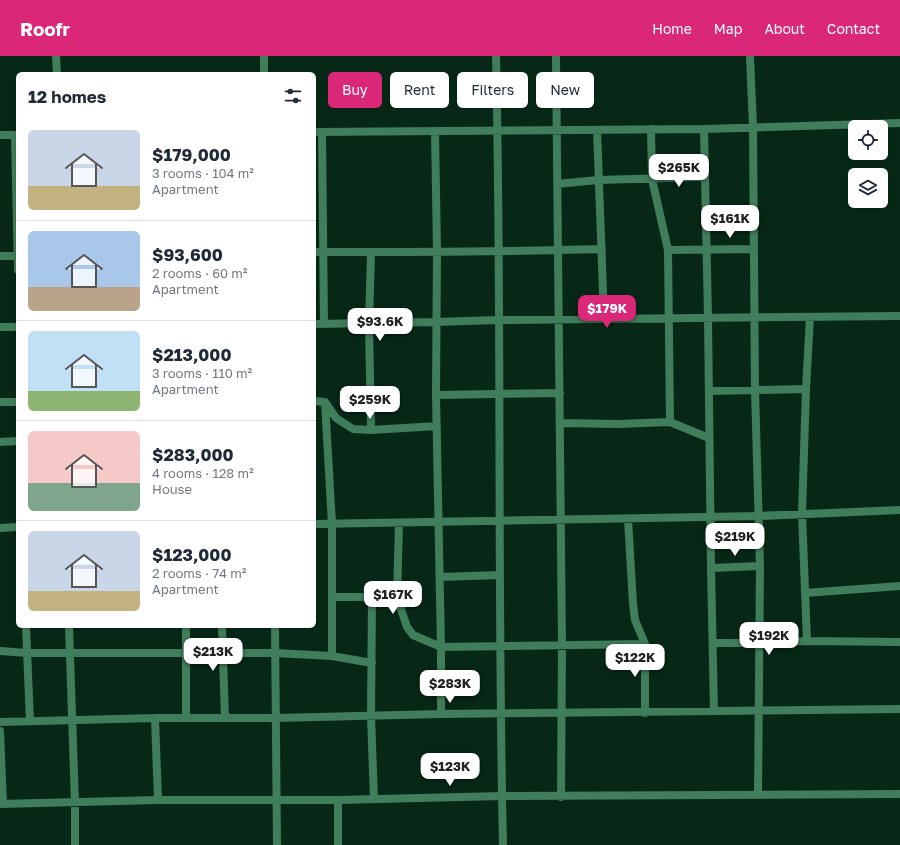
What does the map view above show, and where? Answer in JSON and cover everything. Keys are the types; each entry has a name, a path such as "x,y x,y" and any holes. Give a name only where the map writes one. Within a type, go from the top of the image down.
{"street":[{"path":"56,56 57,72"},
{"path":"264,56 264,72"},
{"path":"496,56 500,646 503,845"},
{"path":"556,56 562,645 561,796"},
{"path":"750,56 753,127 755,390 760,566 758,795"},
{"path":"324,324 324,252 318,132 704,129 900,123"},
{"path":"651,129 652,179 668,250 670,422"},
{"path":"704,129 714,711"},
{"path":"597,130 604,319"},
{"path":"435,131 437,251 436,395 441,647 440,714"},
{"path":"0,135 16,135"},
{"path":"557,184 598,180 705,177"},
{"path":"316,252 498,252 602,249"},
{"path":"668,250 753,250"},
{"path":"371,253 369,323 371,430"},
{"path":"0,256 16,256"},
{"path":"316,324 559,319 900,316"},
{"path":"807,641 802,514 810,317"},
{"path":"0,327 16,327"},
{"path":"709,391 806,389"},
{"path":"436,395 560,393"},
{"path":"316,401 325,402"},
{"path":"0,402 16,402"},
{"path":"325,402 336,418 353,429 371,430 437,426"},
{"path":"325,402 332,524 332,656"},
{"path":"560,423 618,424 670,422 709,438"},
{"path":"0,442 16,441"},
{"path":"316,524 759,516 900,510"},
{"path":"628,519 635,620 645,644 645,713"},
{"path":"399,523 397,597 407,627 413,635 441,647 645,644"},
{"path":"0,528 16,528"},
{"path":"711,568 760,566"},
{"path":"440,577 500,575"},
{"path":"805,592 900,586"},
{"path":"333,597 397,597"},
{"path":"372,597 371,716 374,799"},
{"path":"26,628 30,721"},
{"path":"69,628 75,845"},
{"path":"186,628 186,717"},
{"path":"222,628 224,718"},
{"path":"275,628 277,845"},
{"path":"713,643 807,641 900,642"},
{"path":"0,650 26,653 275,653 332,656 372,663"},
{"path":"0,722 186,717 276,718 440,714 645,713 759,710 900,709"},
{"path":"155,718 158,800"},
{"path":"0,731 1,804 158,800 338,800 502,796 900,794"},
{"path":"338,800 338,845"}]}
